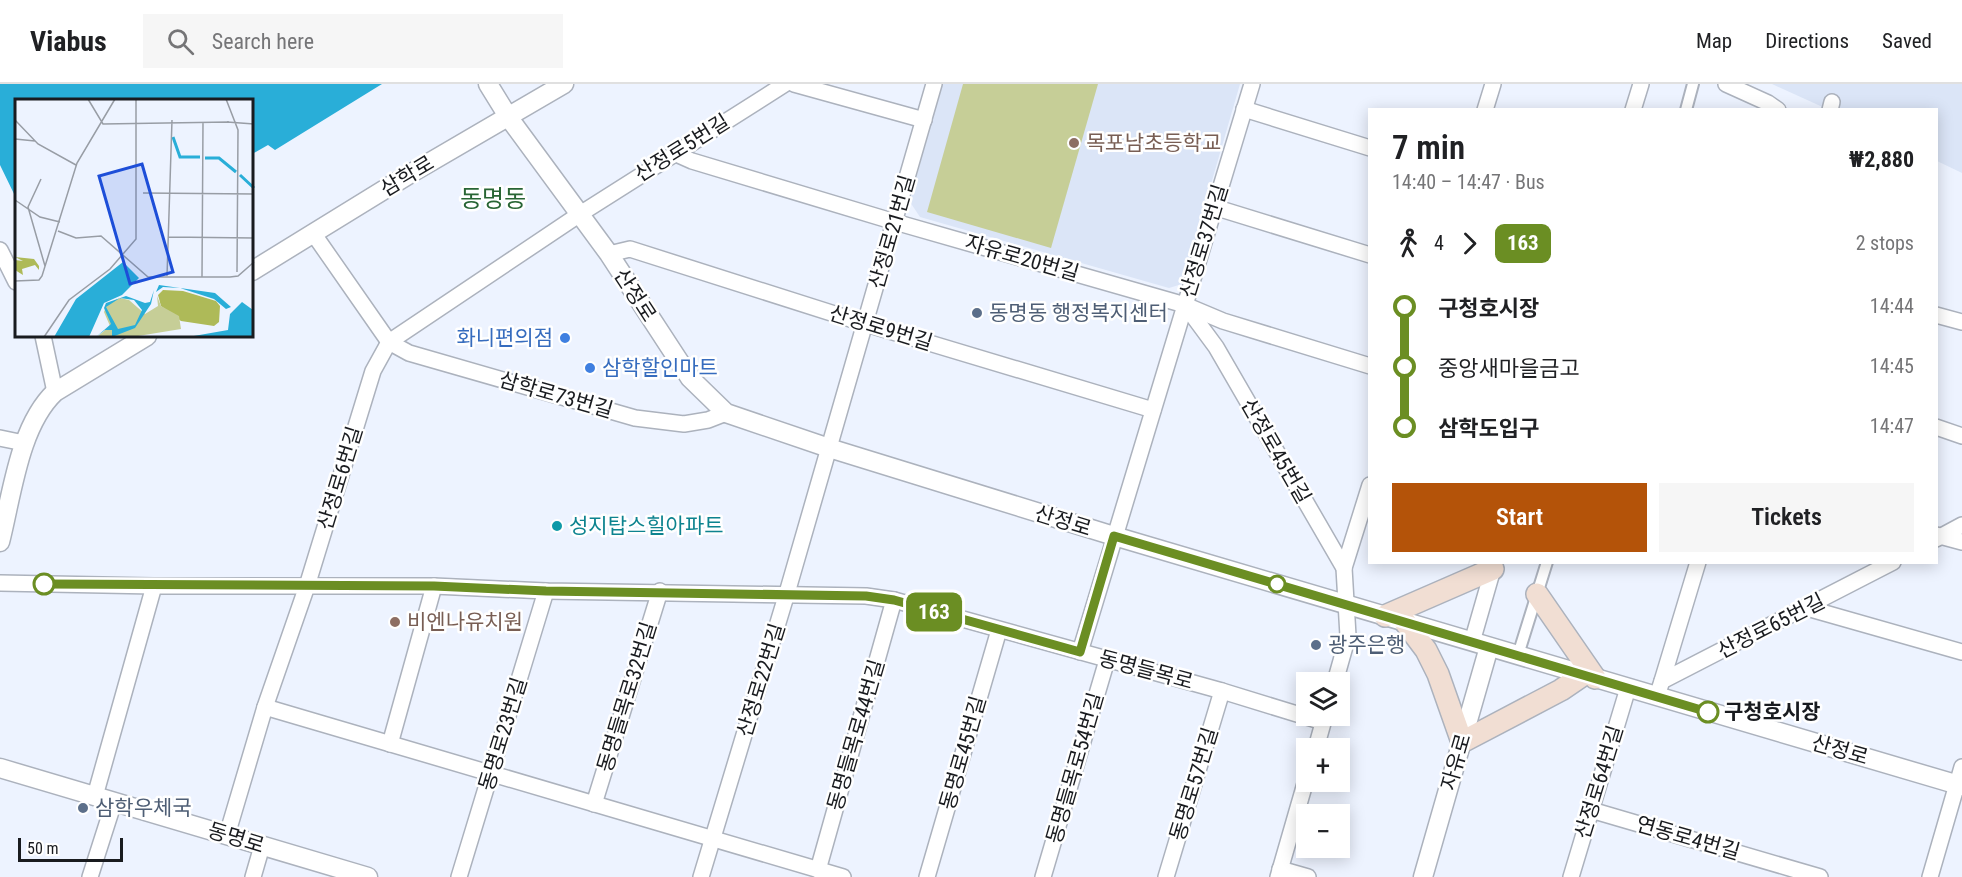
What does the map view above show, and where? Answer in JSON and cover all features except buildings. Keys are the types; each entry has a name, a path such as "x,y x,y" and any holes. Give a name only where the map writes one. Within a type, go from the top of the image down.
{"main road":[{"path":"1494,566 1395,619 1426,650 1462,742 1589,677 1537,594"}],"street":[{"name":"산정로","path":"488,84 509,118 609,254 690,378 726,413 829,448 1114,536 1628,688 1660,689 1960,780"},
{"name":"삼학로","path":"254,270 408,175 564,84"},
{"name":"산정로5번길","path":"580,214 784,84"},
{"path":"794,84 924,120"},
{"name":"산정로21번길","path":"829,448 934,84"},
{"name":"산정로37번길","path":"1080,652 1252,84"},
{"path":"1486,108 1493,84"},
{"path":"1634,108 1641,84"},
{"path":"1687,108 1693,84"},
{"path":"1726,84 1775,108"},
{"path":"1244,109 1368,146"},
{"name":"자유로20번길","path":"674,153 693,161 895,222 1185,305 1223,321 1368,365"},
{"path":"1214,207 1368,254"},
{"name":"산정로6번길","path":"227,835 265,707 307,586 373,370 389,342 580,214"},
{"path":"313,233 389,342"},
{"name":"산정로9번길","path":"609,254 630,249 866,324 1153,410"},
{"path":"0,250 15,280"},
{"name":"산정로45번길","path":"1185,305 1216,347 1344,568 1348,636 1338,672"},
{"path":"1938,316 1962,322"},
{"path":"43,338 55,392"},
{"path":"0,542 24,443 43,403 55,392 144,338"},
{"name":"삼학로73번길","path":"389,342 415,355 634,418 684,424 708,420 726,413"},
{"path":"1938,428 1962,436"},
{"path":"0,438 24,443"},
{"name":"산정로22번길","path":"701,877 829,448"},
{"path":"1344,568 1368,491"},
{"path":"1938,537 1962,525"},
{"path":"1938,537 1962,542"},
{"path":"1518,655 1546,564"},
{"path":"1660,689 1697,564"},
{"name":"산정로65번길","path":"1660,689 1889,564"},
{"name":"자유로","path":"1423,877 1462,742 1494,566"},
{"name":"동명들목로","path":"0,583 154,586 434,586 546,591 866,596 894,600 1296,711"},
{"path":"95,796 154,586"},
{"path":"390,744 434,586"},
{"name":"동명로23번길","path":"459,877 546,591"},
{"name":"동명들목로32번길","path":"594,804 660,591"},
{"name":"동명들목로44번길","path":"818,870 894,600"},
{"path":"1807,608 1962,652"},
{"name":"동명로45번길","path":"927,877 999,630"},
{"name":"동명들목로54번길","path":"1043,877 1107,660"},
{"name":"산정로64번길","path":"1571,877 1628,688"},
{"name":"동명로57번길","path":"1166,877 1222,691"},
{"path":"265,707 843,877"},
{"name":"동명로","path":"0,768 356,875"},
{"path":"1930,877 1960,780"},
{"path":"1303,792 1279,873 1308,877"},
{"path":"90,877 114,802"},
{"name":"연동로4번길","path":"1591,810 1812,876"},
{"path":"253,877 262,846"}],"shaded area":[{"name":"목포남초등학교","path":"941,84 1240,84 1182,284 1169,288 920,217 910,202"},
{"path":"1772,84 1962,84 1962,173 1938,161 1938,108 1825,108"}],"green space":[{"path":"963,84 1098,84 1051,248 927,212"}],"water":[{"path":"0,84 382,84 275,150 268,145 254,153 254,99 15,99 15,196 0,165"}],"bus line":[{"name":"163","path":"44,584 434,586 546,591 866,596 894,600 1080,652 1114,536 1708,712"}],"place":[{"name":"목포남초등학교","path":"1074,143"},
{"name":"동명동 행정복지센터","path":"977,313"},
{"name":"화니편의점","path":"565,338"},
{"name":"삼학할인마트","path":"590,368"},
{"name":"성지탑스힐아파트","path":"557,526"},
{"name":"비엔나유치원","path":"395,622"},
{"name":"광주은행","path":"1316,645"},
{"name":"구청호시장","path":"1708,712"},
{"name":"삼학우체국","path":"83,808"}],"district":[{"name":"동명동","path":"493,199"}]}
